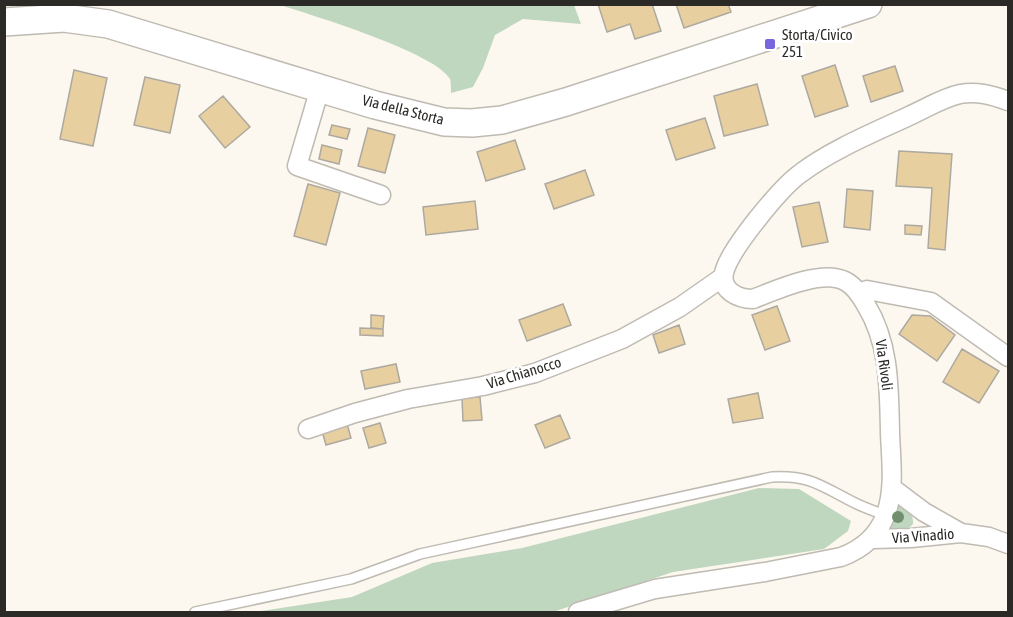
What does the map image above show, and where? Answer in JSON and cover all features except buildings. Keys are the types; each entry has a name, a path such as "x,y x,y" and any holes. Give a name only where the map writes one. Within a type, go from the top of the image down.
{"main road":[{"name":"Via della Storta","path":"4,22 64,18 108,24 375,105 444,122 472,123 502,120 566,102 868,4"}],"street":[{"path":"320,87 297,166 381,195"},
{"path":"1008,101 989,94 959,94 852,143 800,173 762,213 730,257 723,278 729,291 747,299 828,277 846,281 859,293 867,290 931,302 1008,357"},
{"name":"Via Chianocco","path":"308,429 399,401 483,386 535,373 622,339 680,308 723,278"},
{"name":"Via Rivoli","path":"859,293 876,323 885,352 889,385 892,488 885,515 873,539"},
{"path":"892,488 924,512 961,533"},
{"name":"Via Vinadio","path":"873,539 961,533 989,537 1008,544"},
{"path":"578,612 655,589 742,576 842,557 854,553 873,539"}],"lane":[{"path":"195,612 351,579 420,554 772,477 792,476 807,479 885,515"}],"green space":[{"path":"280,5 574,5 581,24 523,19 495,35 483,68 473,87 451,93 450,79 440,69 422,58 372,36"},
{"path":"759,488 799,489 851,521 848,531 824,549 673,572 553,612 255,612 352,597 432,563 522,548"},
{"path":"897,505 911,514 913,524 909,528 893,530 888,528"}],"place":[{"name":"Storta/Civico 251","path":"770,44"}]}
